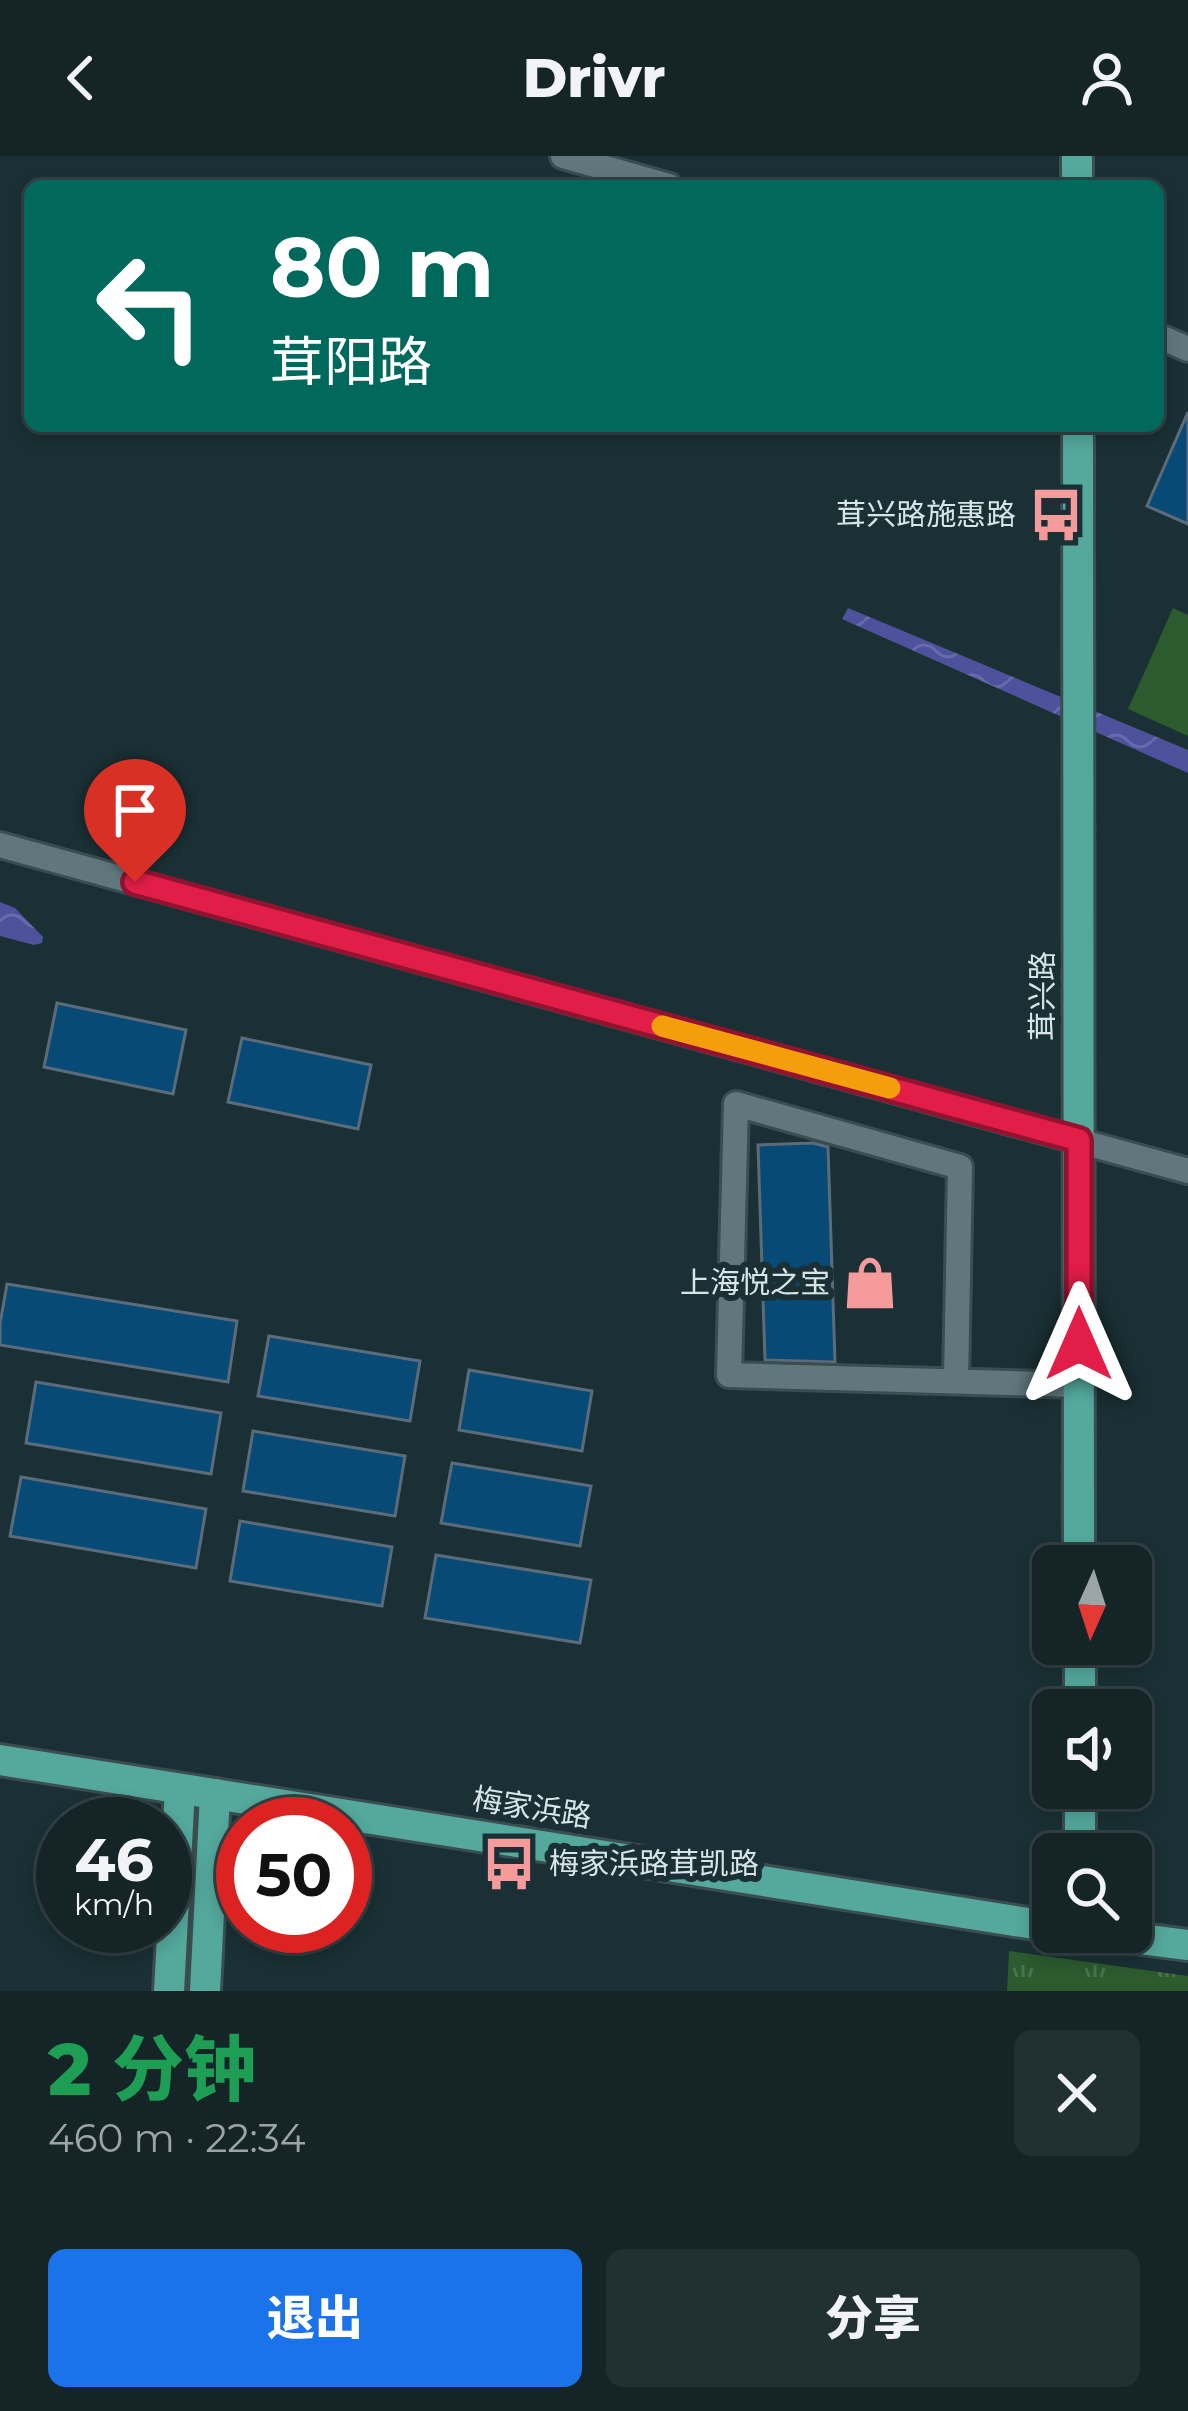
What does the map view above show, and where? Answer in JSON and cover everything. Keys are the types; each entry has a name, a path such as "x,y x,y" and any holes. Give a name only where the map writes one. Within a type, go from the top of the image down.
{"main road":[{"name":"茸兴路","path":"1078,432 1079,1545"},
{"name":"梅家浜路","path":"0,1760 1032,1924"},
{"path":"169,1991 180,1789"},
{"path":"205,1991 215,1794"},
{"path":"1152,1940 1188,1945"}],"street":[{"path":"563,156 648,180"},
{"path":"0,845 1188,1171"},
{"path":"956,1382 960,1167 736,1104 729,1375 956,1382 1079,1385"}],"green space":[{"path":"1173,608 1188,615 1188,736 1128,709"},
{"path":"1009,1951 1188,1976 1188,1991 1007,1991"}],"water":[{"path":"848,608 1188,750 1188,773 842,619"},
{"path":"0,902 15,908 43,937 42,943 0,936"}],"building":[{"path":"1188,412 1188,524 1147,506"},
{"path":"57,1003 186,1030 173,1094 44,1067"},
{"path":"242,1038 371,1065 358,1129 228,1102"},
{"path":"758,1145 828,1147 835,1362 765,1360"},
{"path":"7,1284 237,1321 228,1382 0,1345"},
{"path":"269,1336 420,1361 410,1421 258,1396"},
{"path":"469,1370 592,1391 582,1451 459,1430"},
{"path":"36,1382 221,1413 211,1474 26,1443"},
{"path":"253,1431 405,1456 395,1516 243,1491"},
{"path":"452,1463 591,1486 580,1546 441,1523"},
{"path":"21,1477 206,1509 196,1568 10,1536"},
{"path":"240,1521 392,1547 382,1606 230,1581"},
{"path":"436,1555 591,1580 580,1643 425,1618"}],"slow traffic":[{"path":"662,1026 890,1088"}],"place":[{"name":"茸兴路施惠路","path":"1056,515"},
{"name":"上海悦之宝","path":"870,1283"},
{"name":"梅家浜路茸凯路","path":"509,1864"}],"route":[{"path":"135,882 1079,1140 1079,1344"}]}
